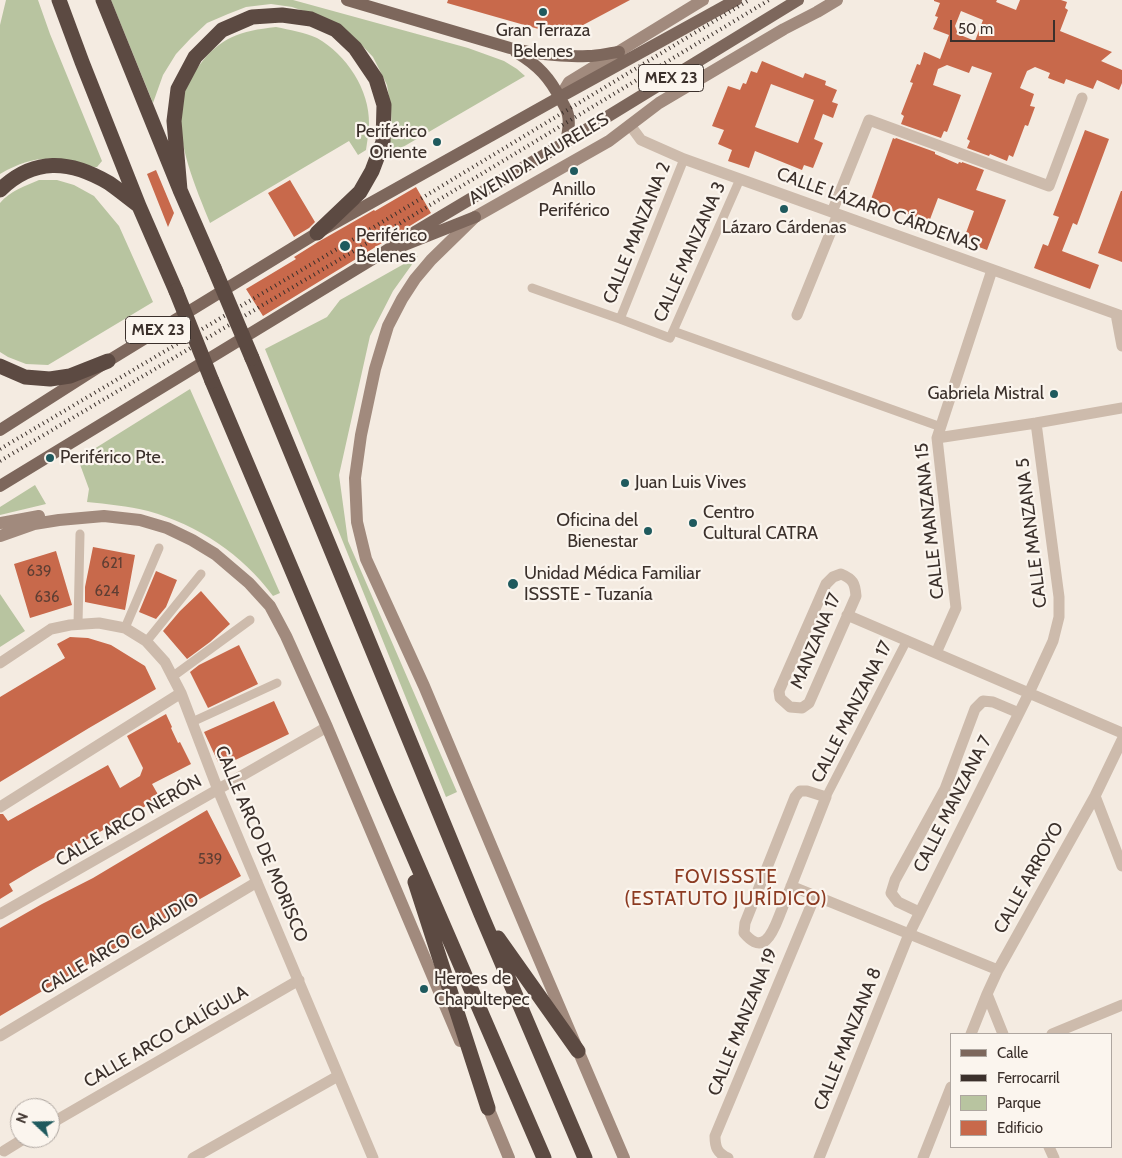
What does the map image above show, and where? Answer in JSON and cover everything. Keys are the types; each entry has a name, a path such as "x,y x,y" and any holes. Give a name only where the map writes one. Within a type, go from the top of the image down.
{"highway":[{"path":"59,0 82,62 212,381 387,795 544,1158"},
{"path":"103,0 481,914 585,1158"},
{"path":"180,190 174,122 178,89 195,57 222,30 252,17 282,14 311,19 336,30 356,48 376,79 384,105 383,142 372,171 360,192 317,233"},
{"path":"0,190 6,184 28,171 45,166 62,165 90,173 110,184 140,206"},
{"path":"0,366 25,377 50,379 70,376 108,361"},
{"path":"387,795 488,1108"},
{"path":"481,914 578,1051"}],"main road":[{"path":"347,0 510,48 546,54 590,56 619,52"},
{"path":"560,97 569,82 703,0"},
{"name":"MEX 23","path":"0,430 108,361 317,233 736,0"},
{"name":"AVENIDA LAURELES","path":"0,486 798,0"},
{"name":"AVENIDA LAURELES","path":"624,1158 424,686 366,559 357,522 355,478 361,436 375,369 388,326 402,299 415,279 431,260 475,217 609,141 658,103 837,0"},
{"path":"510,48 530,60 551,82 560,97 568,113 570,127 566,142"},
{"path":"381,254 475,217"},
{"path":"0,523 41,516 59,520"},
{"path":"0,536 34,524 59,520 104,516 140,520 167,528 215,554 239,573 270,606 328,727 510,1158"}],"street":[{"path":"797,315 869,120 1049,186 1082,98"},
{"name":"CALLE LÁZARO CÁRDENAS","path":"630,125 641,140 684,159 1119,315"},
{"name":"CALLE MANZANA 2","path":"620,319 684,159"},
{"name":"CALLE MANZANA 3","path":"671,334 740,179"},
{"name":"CALLE MANZANA 15","path":"936,653 956,608 937,438 992,270"},
{"path":"532,288 941,427"},
{"path":"1119,315 1122,346"},
{"path":"937,438 1122,408"},
{"name":"CALLE MANZANA 5","path":"1029,693 1053,641 1059,617 1059,598 1036,423"},
{"path":"78,624 80,534"},
{"path":"125,628 159,548"},
{"path":"146,642 200,574"},
{"name":"MANZANA 17","path":"841,574 850,578 856,586 856,596 847,615 809,703 802,708 790,707 780,698 779,691 826,584 833,577 841,574"},
{"path":"847,615 1122,733"},
{"path":"172,677 250,620"},
{"name":"CALLE ARCO DE MORISCO","path":"0,663 51,629 78,624 99,623 125,628 146,641 164,662 181,693 218,790 373,1158"},
{"name":"CALLE MANZANA 17","path":"826,798 907,640"},
{"path":"192,722 278,683"},
{"path":"0,807 181,693"},
{"name":"CALLE MANZANA 7","path":"908,934 1029,693"},
{"name":"CALLE MANZANA 7","path":"919,912 898,902 891,893 895,880 945,789 975,709 983,702 993,702 1019,713"},
{"name":"CALLE ARCO NERÓN","path":"0,914 328,727"},
{"name":"CALLE ARROYO","path":"971,1033 998,970 1095,796 1122,740"},
{"path":"807,790 826,798 771,934 765,941 758,943 750,940 744,933 745,923 795,796 800,791 807,790"},
{"path":"1095,796 1122,866"},
{"name":"CALLE ARCO CLAUDIO","path":"0,1036 257,882"},
{"path":"791,886 998,970"},
{"name":"CALLE MANZANA 19","path":"728,1158 718,1152 715,1146 715,1136 814,896"},
{"name":"CALLE MANZANA 8","path":"819,1158 908,934"},
{"name":"CALLE ARCO CALÍGULA","path":"60,1118 299,980"},
{"path":"987,994 1003,1033"},
{"path":"1054,1033 1122,1005"},
{"path":"193,1158 338,1076"},
{"path":"924,1158 950,1090"}],"green space":[{"path":"6,0 38,0 102,161 97,167 56,159 46,159 25,163 0,174 0,25"},
{"path":"111,0 293,0 468,48 504,61 525,76 384,158 392,134 391,109 387,85 373,57 354,37 325,18 292,7 271,4 246,7 207,23 176,54 163,75 153,103"},
{"path":"276,27 317,38 338,53 346,63 361,86 368,111 369,124 366,150 358,155 349,141 210,223 193,180 184,150 180,120 183,95 189,80 198,67 223,42 241,34"},
{"path":"39,180 57,180 74,185 94,196 119,226 153,302 48,365 26,364 0,352 0,203 13,192"},
{"path":"418,256 393,291 370,336 339,475 348,541 457,792 446,797 265,349 327,317 340,300"},
{"path":"190,389 280,593 273,596 261,581 233,554 218,543 184,524 140,509 87,502 89,489 78,459"},
{"path":"35,485 46,504 0,515 0,507"},
{"path":"0,594 25,631 0,647"}],"building":[{"name":"Gran Terraza Belenes","path":"448,0 630,0 570,32 549,32 447,3"},
{"path":"997,0 996,2 1016,10 1020,0 1061,0 1067,2 1065,8 1068,10 1060,31 1112,52 1101,61 1122,70 1122,83 1119,90 1097,80 1093,89 1066,79 1064,84 1048,78 1050,73 1035,67 1027,71 1020,88 1034,94 1030,106 1035,107 1028,126 1025,125 1013,157 1009,155 1007,161 967,148 970,141 967,139 992,73 972,66 969,73 947,65 938,69 933,85 961,95 947,132 944,131 941,138 901,124 904,116 901,114 913,83 910,82 917,64 920,65 924,52 940,59 949,35 933,29 938,17 935,16 940,3 934,1","holes":["961,11 983,20 975,41 958,34 955,26"]},
{"path":"762,61 803,78 805,73 826,81 825,85 837,90 832,102 838,104 833,118 823,114 814,139 823,143 813,168 804,165 802,170 755,151 749,168 728,161 732,150 718,144 724,130 712,126 728,86 740,90 743,83 746,84 751,71 757,73","holes":["771,84 814,100 798,143 755,127"]},
{"path":"1085,130 1109,139 1077,225 1073,223 1062,251 1099,265 1090,289 1034,268 1043,244 1048,246 1059,217 1053,215"},
{"path":"893,138 935,152 935,154 958,164 962,162 984,170 976,190 1006,200 987,250 963,241 974,211 938,198 929,222 909,214 908,217 870,202"},
{"path":"156,170 174,213 168,227 147,174"},
{"path":"290,180 315,222 294,237 268,193"},
{"name":"Periférico Belenes","path":"416,187 431,213 263,316 246,289 296,259 294,257 318,242"},
{"path":"1122,191 1122,262 1098,253"},
{"path":"93,547 135,555 125,610 85,602 85,587"},
{"path":"56,551 72,605 30,618 14,564"},
{"path":"156,571 177,580 166,607 156,619 139,612"},
{"path":"201,591 230,624 187,659 163,631"},
{"path":"70,637 88,638 111,645 145,666 156,689 0,782 0,697 65,658 57,644"},
{"path":"239,645 258,684 208,708 190,672 199,665"},
{"path":"274,701 289,734 225,765 218,762 204,732"},
{"path":"166,714 178,743 180,742 191,764 152,784 160,798 9,884 13,891 0,899 0,814 3,814 8,821 108,765 120,788 140,776 143,768 127,736"},
{"path":"207,810 241,876 0,1016 0,928 93,878"}],"railway":[{"path":"0,449 369,230 749,0"},
{"path":"0,461 374,239 769,0"}],"place":[{"name":"Gran Terraza Belenes","path":"543,12"},
{"name":"Periférico Oriente","path":"437,142"},
{"name":"Anillo Periférico","path":"574,171"},
{"name":"Lázaro Cárdenas","path":"784,209"},
{"name":"Periférico Belenes","path":"345,246"},
{"name":"Gabriela Mistral","path":"1054,394"},
{"name":"Periférico Pte.","path":"50,458"},
{"name":"Juan Luis Vives","path":"625,483"},
{"name":"Centro Cultural CATRA","path":"693,523"},
{"name":"Oficina del Bienestar","path":"648,531"},
{"name":"Unidad Médica Familiar ISSSTE - Tuzanía","path":"513,584"},
{"name":"Heroes de Chapultepec","path":"424,989"}],"district":[{"name":"FOVISSSTE (ESTATUTO JURÍDICO)","path":"726,888"}]}
